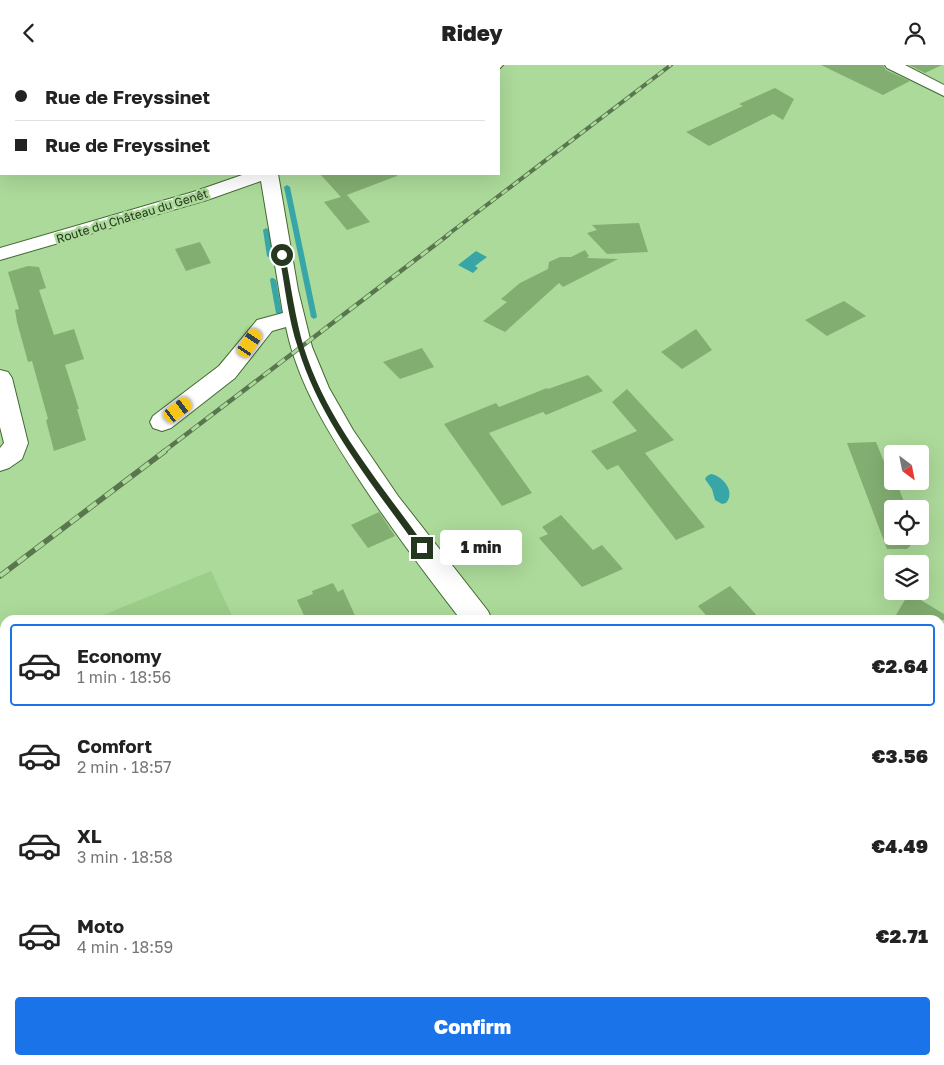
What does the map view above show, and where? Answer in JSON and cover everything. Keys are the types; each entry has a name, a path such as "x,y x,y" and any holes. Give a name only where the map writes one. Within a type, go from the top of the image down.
{"street":[{"path":"893,65 944,91"},
{"name":"Route du Château du Genêt","path":"0,255 200,196 259,175"},
{"path":"269,175 294,318 307,366 344,437 434,563 474,615"},
{"path":"162,421 227,372 265,325 294,318"},
{"path":"0,378 16,443 12,452 0,461"}],"shaded area":[{"path":"211,571 232,615 103,615"}],"water":[{"path":"476,251 487,257 475,266 478,268 473,273 458,265"},
{"path":"711,474 716,475 727,485 730,494 726,503 722,504 715,500 712,489 705,479"}],"building":[{"path":"821,65 883,65 886,70 910,81 883,95"},
{"path":"909,65 942,65 925,73"},
{"path":"775,88 794,99 783,120 773,114 709,146 686,132 743,106 739,104"},
{"path":"321,175 397,175 344,196 347,195 370,222 347,230 324,202 341,197"},
{"path":"639,223 648,252 607,254 587,233 597,230 592,225"},
{"path":"200,242 211,263 186,271 175,249"},
{"path":"585,250 589,256 587,258 618,259 563,287 559,283 505,332 483,321 507,302 501,299 520,283 548,269 549,262 560,257 571,257"},
{"path":"28,266 39,267 46,288 39,290 54,335 74,329 84,359 65,365 79,409 77,409 86,440 54,451 46,420 48,419 32,361 28,362 17,322 15,310 19,309 8,272"},
{"path":"844,301 866,316 827,336 805,320"},
{"path":"696,329 712,350 682,369 661,352"},
{"path":"422,348 434,367 400,379 383,362"},
{"path":"588,375 603,391 546,415 543,412 489,433 532,493 502,506 444,424 496,403 499,407 547,388"},
{"path":"627,389 674,440 645,453 705,527 676,540 618,465 607,470 591,451 637,431 612,402"},
{"path":"876,442 884,462 884,490 899,490 903,500 884,500 884,541 847,443"},
{"path":"379,512 395,536 368,548 351,525"},
{"path":"561,515 593,550 602,545 623,569 582,587 539,538 548,534 542,527"},
{"path":"885,545 911,545 907,549 887,549"},
{"path":"333,583 338,592 343,589 355,615 304,615 297,600 313,594 312,591"},
{"path":"730,586 756,615 706,615 698,606"},
{"path":"905,600 921,600 944,615 896,615"}],"waterway":[{"path":"287,187 314,317"},
{"path":"266,230 270,256"},
{"path":"273,280 279,313"}],"railway":[{"path":"446,236 671,65"},
{"path":"163,452 448,235"},
{"path":"0,576 165,451"}],"route":[{"path":"282,255 301,347 317,388 344,437 422,548"}]}
